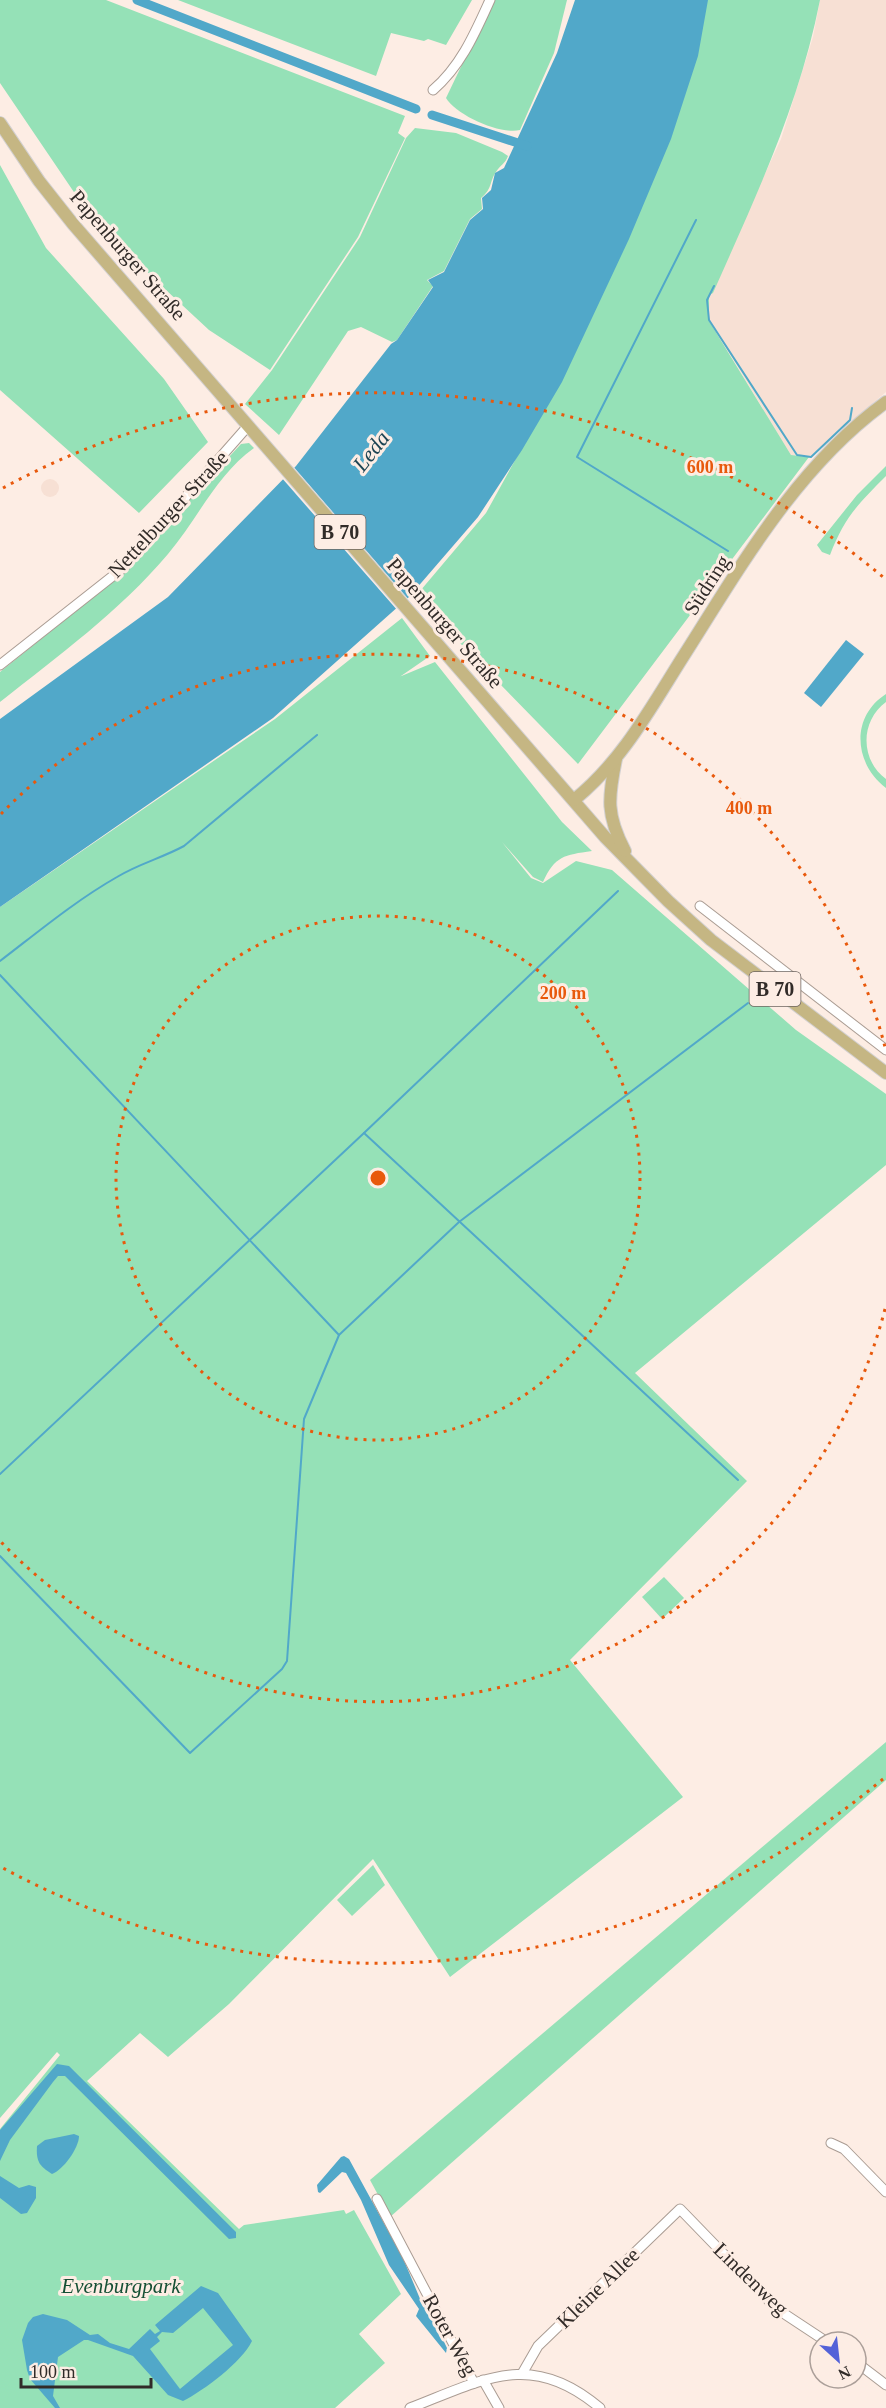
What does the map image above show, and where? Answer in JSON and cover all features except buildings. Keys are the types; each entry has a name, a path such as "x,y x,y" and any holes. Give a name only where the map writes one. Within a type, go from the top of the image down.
{"main road":[{"name":"Papenburger Straße","path":"0,123 39,181 73,224 573,800 631,863 711,940 886,1073"},
{"name":"Südring","path":"573,800 616,757 646,717 755,547 799,486 850,431 886,402"},
{"path":"616,757 609,811 611,824 631,863"}],"street":[{"path":"433,90 449,76 471,43 490,0"},
{"name":"Nettelburger Straße","path":"0,665 123,568 248,426"},
{"path":"700,906 886,1050"},
{"path":"831,2143 844,2149 886,2192"},
{"name":"Roter Weg","path":"377,2199 478,2382 523,2372 573,2388 600,2408"},
{"name":"Lindenweg","path":"680,2209 777,2309 809,2330"},
{"name":"Kleine Allee","path":"523,2372 538,2346 680,2209"},
{"path":"868,2371 886,2385"},
{"path":"410,2408 478,2382 499,2408"}],"shaded area":[{"path":"820,0 886,0 886,392 809,457 791,455 709,320 709,295 781,139 813,37"},
{"path":"50,479 56,482 59,488 56,494 50,497 44,494 41,488 44,482"}],"green space":[{"path":"0,0 106,0 405,116 398,133 405,138 358,237 270,370 209,330 153,278 82,204 0,83"},
{"path":"178,0 472,0 446,45 428,39 424,41 391,33 376,76"},
{"path":"493,0 567,0 554,53 520,130 501,130 490,127 459,111 446,98"},
{"path":"702,0 820,0 800,77 775,150 713,293 709,295 709,321 791,455 809,457 578,764 415,597 486,513 546,404"},
{"path":"415,128 456,133 508,156 481,198 482,209 470,219 444,271 427,280 433,286 397,340 392,342 361,327 348,331 279,435 245,404 272,370 360,237 406,138"},
{"path":"0,165 46,248 164,379 208,442 139,513 0,390"},
{"path":"249,443 254,448 218,484 179,541 130,595 88,632 0,702 0,672 117,578 241,444"},
{"path":"886,466 886,476 853,512 830,555 822,552 817,545 857,495"},
{"name":"Evenburgpark","path":"402,618 430,656 400,676 435,662 562,822 592,851 562,858 547,873 543,882 533,877 502,842 531,878 543,883 576,861 612,870 796,1030 886,1094 886,1165 635,1373 747,1481 570,1660 683,1797 450,1977 373,1859 229,2004 168,2057 140,2033 87,2081 239,2229 244,2225 344,2210 346,2214 354,2210 401,2294 359,2334 385,2363 335,2408 0,2408 0,2129 60,2055 57,2052 0,2118 0,907 275,719"},
{"path":"886,694 886,702 871,719 866,740 871,762 886,779 886,788 867,766 860,741 866,715"},
{"path":"664,1577 684,1598 662,1619 642,1597"},
{"path":"886,1742 886,1780 390,2217 370,2180"},
{"path":"373,1865 385,1885 352,1916 337,1900"}],"water":[{"name":"Leda","path":"575,0 708,0 698,56 671,139 629,239 562,382 522,450 478,517 409,597 273,718 0,907 0,719 168,597 296,466 391,344 397,340 433,287 428,280 444,272 470,220 483,209 482,198 491,190 495,173 504,168 557,53"},
{"path":"846,640 864,654 821,707 804,693"},
{"path":"57,2064 69,2066 236,2232 236,2238 229,2239 65,2076 58,2076 53,2082 10,2140 0,2161 0,2130"},
{"path":"74,2134 79,2136 73,2152 61,2168 52,2174 39,2163 37,2146 45,2140"},
{"path":"344,2156 349,2159 403,2258 423,2306 428,2309 447,2348 446,2353 416,2316 419,2309 389,2265 361,2200 346,2173 342,2172 320,2193 318,2192 317,2185"},
{"path":"0,2176 19,2188 29,2185 36,2187 36,2198 27,2213 21,2214 0,2198"},
{"path":"201,2286 218,2293 252,2341 240,2358 221,2375 183,2401 168,2395 133,2356 88,2340 84,2340 58,2357 53,2396 60,2408 55,2408 30,2379 22,2340 28,2323 33,2317 43,2314 67,2320 90,2335 98,2334 110,2343 129,2349 150,2329 155,2334 160,2331 155,2325","holes":["203,2308 233,2345 180,2389 150,2349 160,2341 157,2337 162,2332 173,2333"]}],"pier":[{"path":"292,465 410,601 398,611 281,477"}],"waterway":[{"path":"137,0 416,109"},
{"path":"432,115 527,146"},
{"path":"696,220 577,457 728,551"},
{"path":"714,286 707,300 709,320 797,455 811,457 850,420 852,408"},
{"path":"0,961 101,886 133,868 184,846 317,735"},
{"path":"364,1133 618,891"},
{"path":"0,975 339,1335"},
{"path":"0,1556 190,1753 282,1669 287,1661 304,1419 339,1335 459,1222 748,1003"},
{"path":"0,1474 364,1133 738,1480"}]}
